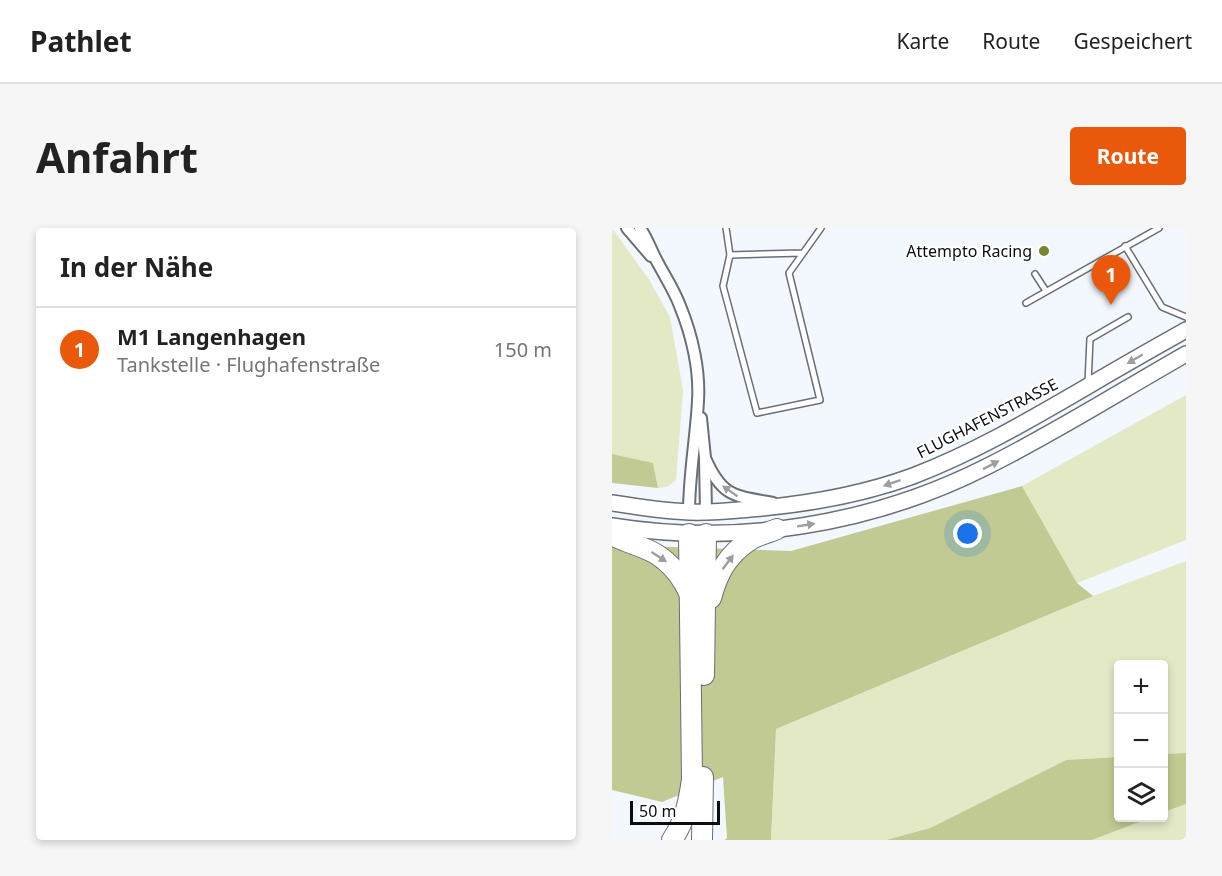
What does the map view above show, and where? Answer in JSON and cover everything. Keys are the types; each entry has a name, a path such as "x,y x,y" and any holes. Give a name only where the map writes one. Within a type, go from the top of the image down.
{"highway":[{"path":"705,636 709,605 717,578 726,562 751,539 777,529"},
{"path":"672,840 682,823 689,802 692,779 691,596 698,534"},
{"path":"698,534 705,636 702,840"},
{"path":"612,535 656,554 667,562 691,596"}],"main road":[{"name":"FLUGHAFENSTRASSE","path":"612,503 662,510 706,512 806,503 854,494 914,475 1006,433 1186,330"},
{"path":"612,526 655,532 741,533 810,525 904,501 953,482 1014,453 1186,354"},
{"path":"689,512 698,534"},
{"path":"698,534 706,512"}],"street":[{"path":"627,228 658,263"},
{"path":"640,228 680,306 691,339 697,371 705,458 706,512"},
{"path":"689,512 698,400"},
{"path":"705,458 712,473 733,495 774,503 806,503"}],"lane":[{"path":"726,228 730,255 723,286 758,413 820,400 789,273 821,228"},
{"path":"1026,303 1159,228"},
{"path":"1125,246 1162,307 1186,317"},
{"path":"730,255 803,253"},
{"path":"1035,274 1046,291"},
{"path":"1149,305 1157,300"},
{"path":"1088,386 1090,339 1128,317"}],"green space":[{"path":"612,228 650,281 670,317 683,390 676,480 667,487 658,488 653,463 612,454"},
{"path":"1186,395 1186,540 1077,583 1022,486"},
{"path":"612,454 653,463 658,488 612,483"},
{"path":"1022,486 1077,583 1093,596 776,729 771,840 725,840 727,838 723,777 662,802 612,790 612,545 791,551"},
{"path":"1186,561 1186,753 1168,754 1168,660 1114,660 1114,757 1066,760 930,828 886,840 771,840 776,729 1093,596"},
{"path":"1186,753 1186,804 1168,811 1168,768 1168,754"},
{"path":"1114,757 1114,822 1139,822 1092,840 886,840 930,828 1066,760"},
{"path":"1186,804 1186,840 1092,840 1139,822 1168,822 1168,811"}],"place":[{"name":"Attempto Racing","path":"1044,251"},
{"name":"M1 Langenhagen","path":"1111,305"}]}
